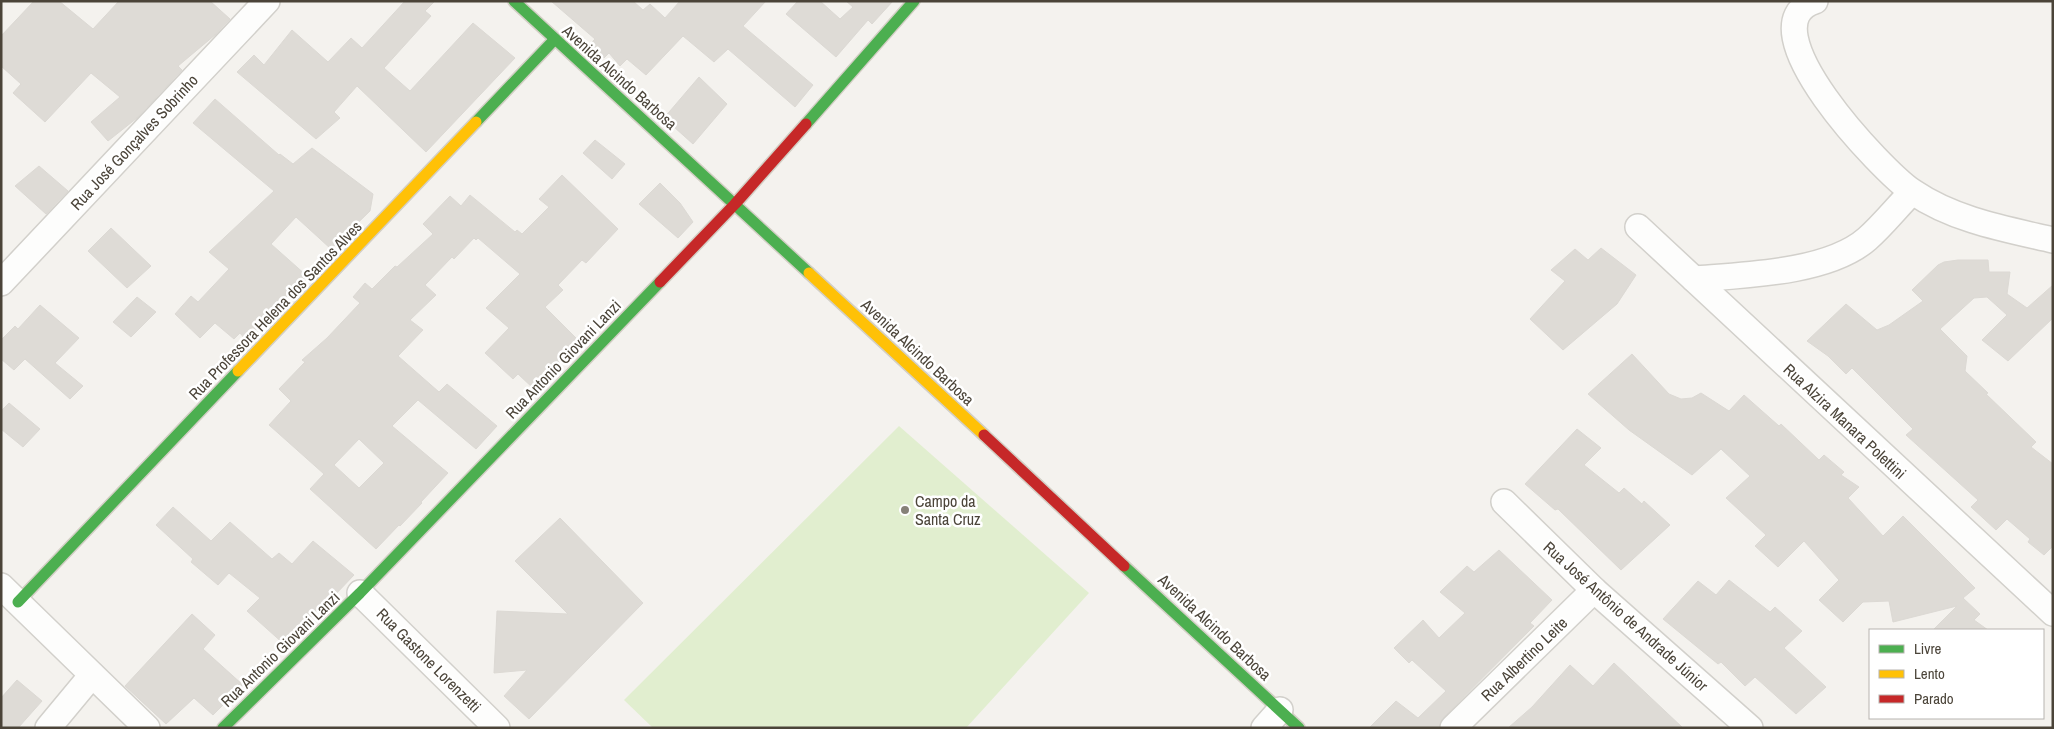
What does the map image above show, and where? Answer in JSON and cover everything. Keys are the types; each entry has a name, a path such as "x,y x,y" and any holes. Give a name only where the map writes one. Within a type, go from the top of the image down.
{"street":[{"name":"Rua José Gonçalves Sobrinho","path":"1,283 267,1"},
{"name":"Avenida Alcindo Barbosa","path":"514,1 554,40 735,204 1272,719 1298,728"},
{"name":"Rua Antonio Giovani Lanzi","path":"223,728 360,593 735,204 914,1"},
{"path":"1815,1 1804,7 1796,18 1794,34 1801,58 1823,94 1848,127 1888,171 1912,192 1936,206 1969,219 2053,240"},
{"name":"Rua Professora Helena dos Santos Alves","path":"10,594 554,40"},
{"path":"1694,280 1776,272 1835,257 1867,240 1912,192"},
{"name":"Rua Alzira Manara Polettini","path":"1638,227 2053,613"},
{"name":"Rua José Antônio de Andrade Júnior","path":"1504,502 1594,590 1750,728"},
{"name":"Rua Albertino Leite","path":"1453,728 1594,590"},
{"name":"Rua Gastone Lorenzetti","path":"360,593 497,728"},
{"path":"10,594 147,728"},
{"path":"48,728 92,675"}],"green space":[{"name":"Campo da Santa Cruz","path":"899,426 1089,593 966,728 653,728 624,700"}],"building":[{"path":"34,1 59,1 93,29 119,1 210,1 230,19 215,35 178,66 182,70 137,118 108,141 91,122 120,97 91,73 45,122 13,93 21,84 1,66 1,36"},
{"path":"405,1 435,1 425,11 431,16 384,68 410,91 473,23 515,58 426,152 357,86 334,112 340,118 316,139 237,72 254,55 264,65 292,30 328,62 351,38 362,48"},
{"path":"551,1 633,1 643,10 650,4 665,18 680,1 766,1 743,26 813,85 795,107 728,49 714,62 683,36 646,75 627,59 620,66 609,53 604,58 589,45 595,39"},
{"path":"798,1 820,1 840,19 853,7 846,1 893,1 872,24 868,20 836,57 786,14"},
{"path":"699,77 727,104 693,144 664,118"},
{"path":"215,99 279,155 293,164 312,148 373,194 370,211 331,249 296,217 271,244 307,276 246,340 240,333 234,339 215,323 200,338 175,314 191,296 198,302 229,269 209,252 274,191 193,123"},
{"path":"595,140 625,164 612,179 583,153"},
{"path":"39,166 68,191 46,214 15,186"},
{"path":"562,175 618,229 586,263 582,260 558,285 563,290 545,307 580,342 534,389 518,374 513,379 485,353 509,328 486,308 520,274 478,238 476,240 474,238 454,259 452,257 425,285 436,295 410,320 423,330 398,356 439,392 447,384 497,426 476,449 418,400 392,426 448,473 422,503 376,549 310,489 324,474 269,425 291,401 279,389 305,362 302,360 327,338 360,303 353,297 365,283 372,289 395,266 397,267 433,234 423,224 450,196 461,206 470,195 515,232 517,230 522,234 549,207 539,199","holes":["359,439 384,463 359,488 334,465"]},
{"path":"660,183 680,203 693,222 678,238 639,204"},
{"path":"111,228 151,266 127,288 88,251"},
{"path":"1601,248 1636,275 1617,304 1563,350 1530,319 1565,281 1551,270 1575,249 1588,260"},
{"path":"1958,260 1988,260 1989,272 2010,272 2007,294 2027,308 2053,285 2053,318 2008,361 1982,340 2007,315 1987,297 1974,298 1940,329 1967,356 1965,371 2036,442 2031,447 2053,464 2053,546 2044,555 2028,542 2030,539 2007,519 1996,530 1971,507 1978,500 1906,435 1913,429 1852,368 1846,374 1828,356 1807,341 1846,304 1877,330 1889,325 1923,301 1912,290 1938,265"},
{"path":"137,297 156,312 131,337 113,322"},
{"path":"40,305 79,338 55,363 83,386 70,399 25,359 14,370 1,359 1,340 15,326 18,329"},
{"path":"1632,354 1669,394 1681,399 1692,398 1701,393 1729,411 1744,395 1779,426 1781,424 1819,460 1824,455 1844,472 1841,475 1859,487 1848,498 1883,536 1903,516 1975,588 1963,598 1980,614 1974,620 1987,629 1934,629 1957,606 1893,622 1889,601 1863,602 1843,622 1819,600 1839,580 1804,541 1778,567 1755,546 1766,535 1726,498 1750,476 1721,449 1692,475 1629,430 1588,394"},
{"path":"9,403 40,429 23,447 1,429 1,411"},
{"path":"1577,429 1601,448 1584,465 1619,493 1624,488 1642,504 1644,501 1670,525 1621,570 1558,509 1555,510 1525,484"},
{"path":"173,507 211,541 230,522 272,559 279,553 292,564 313,541 354,575 334,596 332,594 285,645 247,611 260,598 229,573 218,585 191,562 193,559 156,525"},
{"path":"560,518 643,603 529,719 504,696 527,670 494,673 497,611 568,614 515,561"},
{"path":"1499,550 1552,600 1530,623 1534,626 1443,718 1439,728 1369,728 1396,701 1418,718 1446,691 1412,660 1409,663 1394,648 1423,620 1439,638 1465,613 1440,592 1467,566 1474,572"},
{"path":"1729,580 1770,612 1775,607 1802,631 1784,648 1826,687 1796,714 1755,677 1745,686 1721,662 1718,664 1663,619 1698,581 1716,595"},
{"path":"192,614 215,635 203,649 243,685 213,715 194,698 166,724 125,686"},
{"path":"1614,663 1683,728 1508,728 1532,707 1570,665 1593,686"},
{"path":"17,680 42,701 18,728 1,728 1,698"}],"traffic: fast":[{"path":"514,1 809,273"},
{"path":"806,124 914,1"},
{"path":"476,122 555,39"},
{"path":"223,728 360,593 660,282"},
{"path":"18,602 238,371"},
{"path":"1124,566 1299,728"}],"traffic: slow":[{"path":"238,371 476,122"},
{"path":"809,273 984,435"}],"traffic: jam":[{"path":"660,282 735,204 806,124"},
{"path":"984,435 1124,566"}],"place":[{"name":"Campo da Santa Cruz","path":"905,510"}]}
